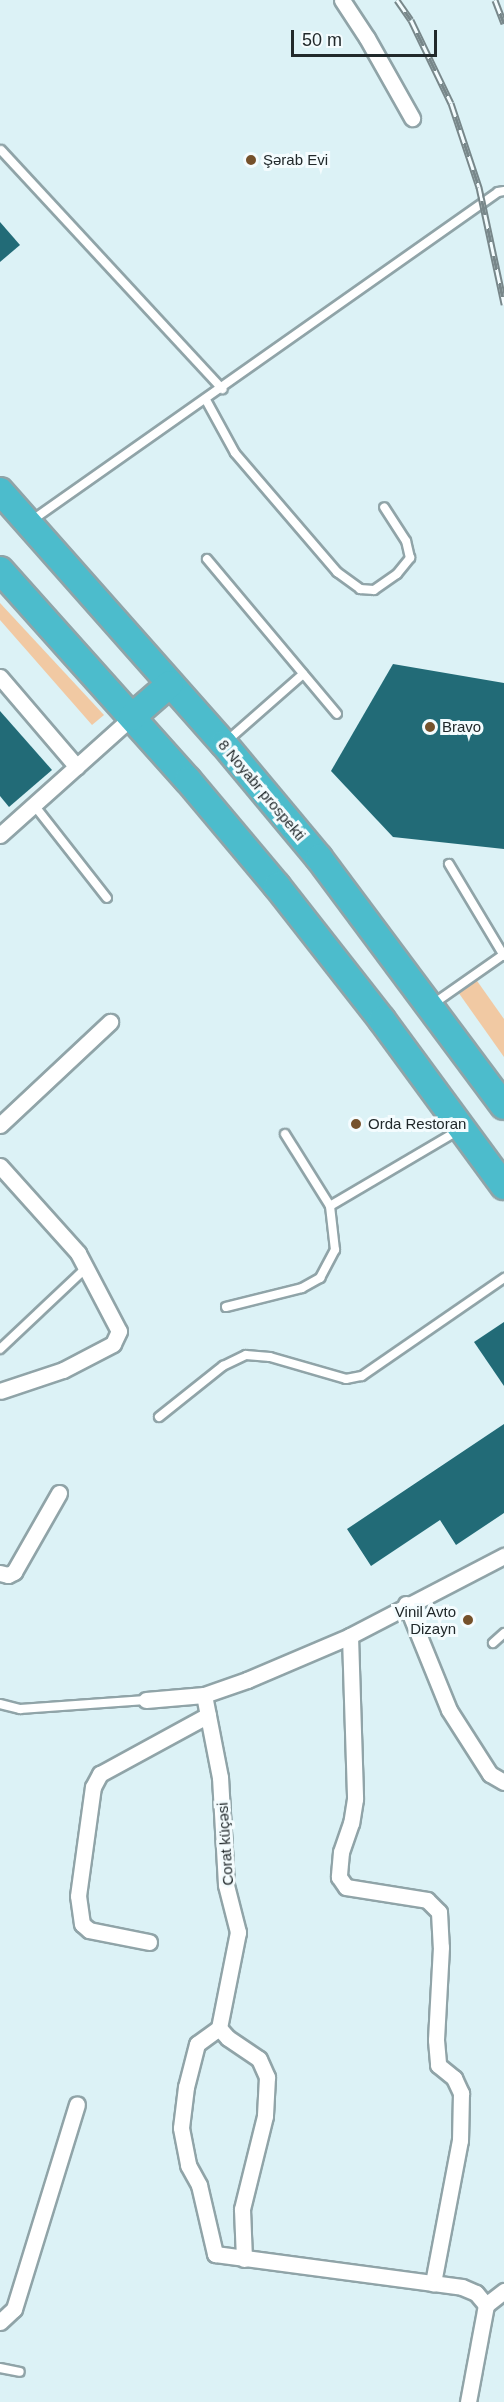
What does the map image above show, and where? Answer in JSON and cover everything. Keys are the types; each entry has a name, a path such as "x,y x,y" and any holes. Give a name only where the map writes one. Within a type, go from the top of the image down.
{"highway":[{"name":"8 Noyabr prospekti","path":"0,491 224,744 319,858 504,1106"},
{"path":"0,570 132,717 277,886 463,1128 504,1186"},
{"path":"132,717 170,684"}],"street":[{"path":"342,0 372,46 412,118"},
{"path":"0,677 77,767"},
{"path":"0,835 132,717"},
{"path":"0,1125 110,1022"},
{"path":"0,1166 78,1253 119,1331 113,1344 63,1370 0,1392"},
{"path":"0,1573 8,1575 14,1572 59,1493"},
{"path":"146,1700 204,1695 248,1680 350,1636 406,1604 504,1556"},
{"path":"406,1604 449,1710 490,1774 504,1782"},
{"path":"350,1636 355,1799 351,1823 341,1852 339,1877 346,1887 427,1900 439,1912 441,1947 436,2040 438,2065 454,2078 461,2094 460,2140 433,2283"},
{"name":"Corat küçəsi","path":"204,1695 220,1777 226,1885 238,1932 219,2028"},
{"path":"149,1942 89,1930 82,1924 78,1896 93,1787 100,1774 208,1715"},
{"path":"244,2259 242,2210 265,2116 267,2077 259,2059 219,2028 197,2044 186,2088 181,2128 188,2165 199,2185 215,2254 244,2259 462,2287 476,2293 486,2305"},
{"path":"0,2322 14,2309 77,2104"},
{"path":"468,2402 486,2305 504,2291"}],"lane":[{"path":"1,150 222,389"},
{"path":"29,522 222,389 498,192 504,191"},
{"path":"206,400 235,453 337,572 360,589 374,590 397,574 410,558 406,541 384,507"},
{"path":"207,560 337,714"},
{"path":"224,744 303,674"},
{"path":"34,806 107,898"},
{"path":"430,1007 504,955 449,864"},
{"path":"330,1206 463,1128"},
{"path":"226,1307 302,1288 321,1278 335,1250 330,1206 285,1134"},
{"path":"0,1349 86,1268"},
{"path":"159,1417 223,1366 246,1355 270,1357 346,1379 362,1376 504,1278"},
{"path":"493,1643 504,1633"},
{"path":"0,1704 20,1709 146,1700"},
{"path":"0,2368 20,2372"}],"shaded area":[{"path":"0,603 104,715 92,725 0,620"},
{"path":"475,978 504,1019 504,1057 458,992"}],"building":[{"path":"0,222 20,245 0,262"},
{"name":"Bravo","path":"393,664 504,683 504,849 393,837 331,771"},
{"path":"0,711 52,770 9,807 0,796"},
{"path":"504,1322 504,1386 474,1342"},
{"path":"504,1424 504,1513 456,1545 440,1520 371,1566 347,1529"}],"railway":[{"path":"397,0 411,20 451,103 479,187 504,304"},
{"path":"495,0 504,23"}],"place":[{"name":"Şərab Evi","path":"251,160"},
{"name":"Bravo","path":"430,727"},
{"name":"Orda Restoran","path":"356,1124"},
{"name":"Vinil Avto Dizayn","path":"468,1620"}]}
